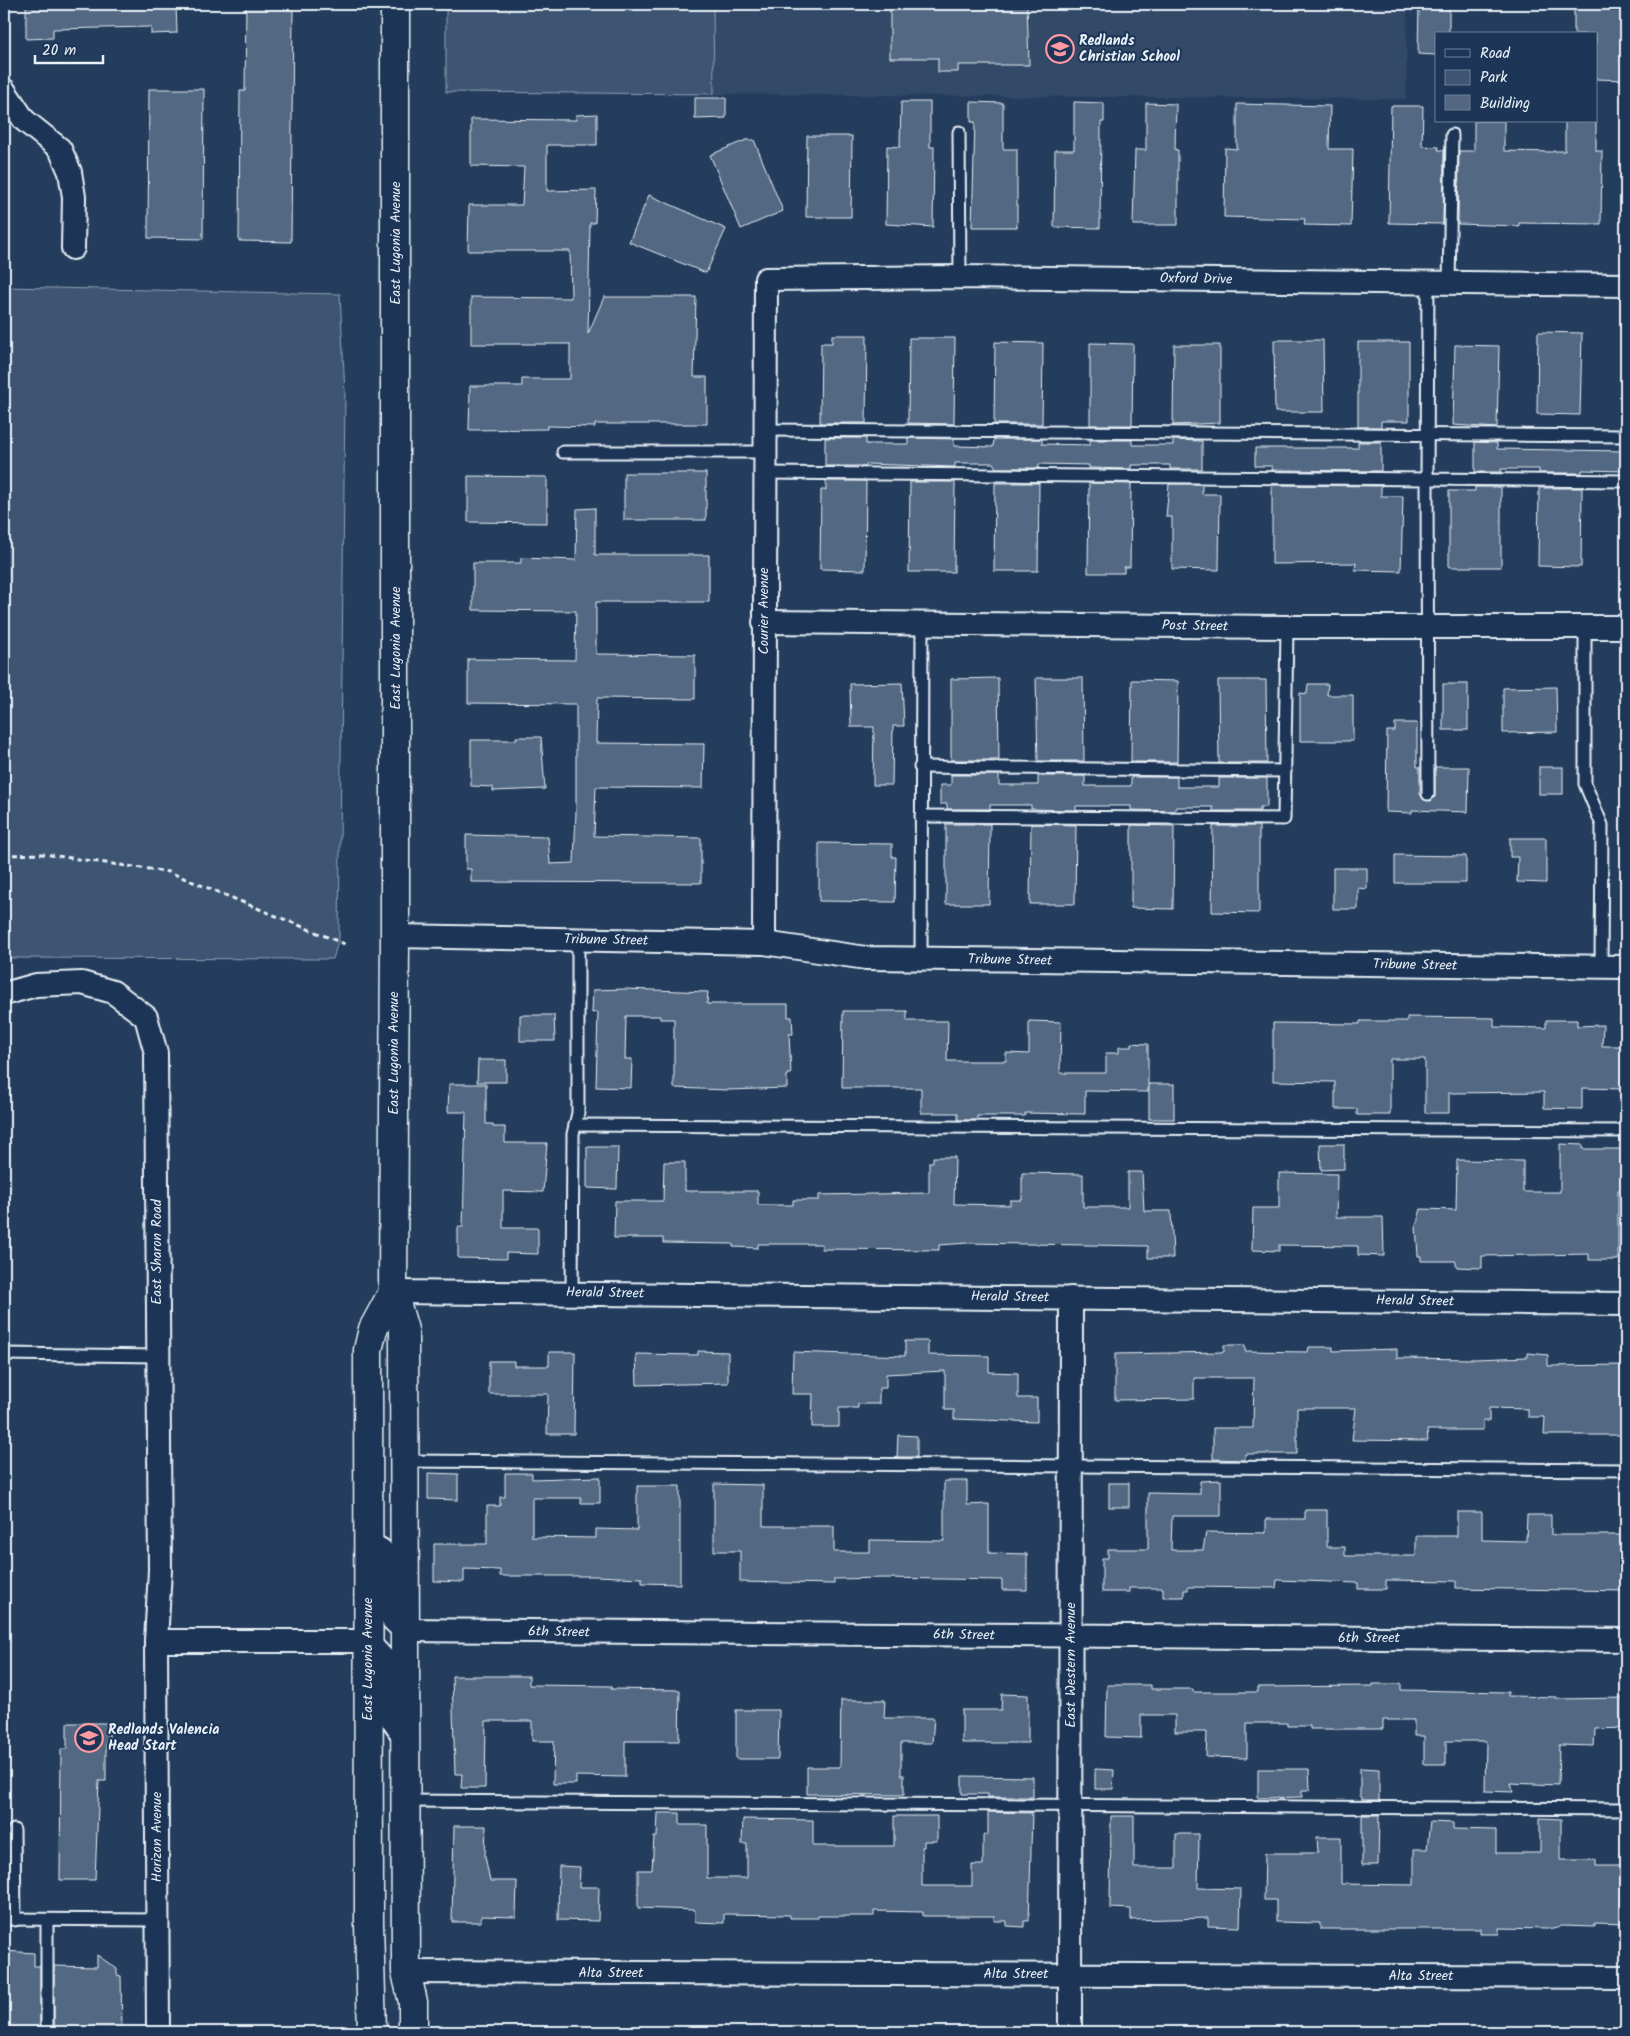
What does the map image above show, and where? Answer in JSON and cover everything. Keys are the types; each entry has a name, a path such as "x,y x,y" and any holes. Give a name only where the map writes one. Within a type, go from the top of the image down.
{"main road":[{"name":"East Lugonia Avenue","path":"395,4 393,1292 404,1330 406,1972 413,2002 413,2032"},
{"name":"East Lugonia Avenue","path":"372,2032 369,1914 368,1350 373,1329 393,1292"}],"street":[{"path":"4,90 24,120 60,149 70,172 74,197 73,248"},
{"name":"Oxford Drive","path":"766,280 960,277 1626,285"},
{"name":"Courier Avenue","path":"764,943 766,280"},
{"name":"Post Street","path":"764,622 1287,627 1626,627"},
{"name":"Tribune Street","path":"395,936 764,943 866,958 1626,967"},
{"name":"East Sharon Road","path":"4,994 36,984 82,983 113,992 146,1017 156,1053 160,1570 156,1642"},
{"name":"Herald Street","path":"393,1292 1626,1304"},
{"name":"East Western Avenue","path":"1070,2032 1071,1298"},
{"path":"369,1543 381,1550 388,1559 393,1620 404,1630"},
{"name":"6th Street","path":"404,1630 1626,1640"},
{"path":"156,1642 368,1642 389,1665 393,1721 405,1738"},
{"name":"Horizon Avenue","path":"156,1642 158,2032"},
{"name":"Alta Street","path":"406,1972 1626,1977"}],"lane":[{"path":"960,132 960,277"},
{"path":"1428,794 1426,435 1452,135"},
{"path":"563,452 766,452 1426,435 1626,436"},
{"path":"766,452 1427,478 1626,481"},
{"path":"922,623 920,766 922,959"},
{"path":"921,816 1284,819 1287,627"},
{"path":"1585,627 1585,784 1602,825 1601,967"},
{"path":"920,766 1285,771"},
{"path":"572,1293 573,1134 578,1113 578,940"},
{"path":"575,1125 1626,1131"},
{"path":"4,1354 158,1356"},
{"path":"404,1461 1626,1470"},
{"path":"405,1800 1626,1809"},
{"path":"14,1830 9,1920 157,1920"},
{"path":"47,1920 47,2032"}],"path":[{"path":"4,855 43,854 168,872 347,946"}],"shaded area":[{"name":"Redlands Christian School","path":"713,4 1407,4 1406,99 714,94"}],"green space":[{"path":"446,4 713,4 714,94 446,92"},
{"path":"4,287 340,294 345,393 339,938 333,959 4,958"}],"building":[{"path":"26,4 176,4 177,33 151,34 151,27 53,29 53,38 26,39"},
{"path":"246,4 293,4 291,242 239,241 240,91 245,91"},
{"path":"890,4 1027,4 1029,65 958,65 958,72 938,72 938,58 890,58"},
{"path":"1419,4 1449,4 1449,32 1435,32 1435,55 1418,54"},
{"path":"1605,4 1626,4 1626,80 1598,79 1598,32 1574,32 1574,6 1605,7"},
{"path":"149,89 204,89 203,239 148,238"},
{"path":"695,98 726,98 726,118 695,119"},
{"path":"901,102 930,102 930,147 934,147 933,227 886,224 887,146 900,147"},
{"path":"971,102 1003,103 1003,149 1017,149 1017,227 972,227 975,122 971,122"},
{"path":"1074,102 1104,103 1104,122 1101,122 1100,228 1054,227 1055,150 1074,150"},
{"path":"1146,103 1176,104 1175,150 1178,150 1178,225 1133,225 1135,150 1146,150"},
{"path":"1237,104 1330,106 1329,149 1353,149 1351,226 1304,225 1305,219 1224,217 1225,148 1237,149"},
{"path":"1391,106 1423,106 1422,146 1439,147 1438,150 1444,150 1443,224 1389,223"},
{"path":"597,114 597,145 547,145 547,191 596,190 595,223 590,223 588,334 604,297 696,297 694,377 707,377 707,424 595,424 595,427 547,426 547,429 469,430 470,386 522,386 522,379 570,379 570,344 471,344 471,297 571,298 570,251 468,251 469,205 522,205 524,167 471,166 471,119 576,120 576,115"},
{"path":"1474,122 1504,122 1504,151 1552,152 1565,151 1565,122 1596,122 1596,151 1602,151 1601,224 1519,223 1519,226 1458,224 1459,151 1474,151"},
{"path":"807,136 852,136 851,217 806,217"},
{"path":"746,140 754,140 783,211 741,229 710,155"},
{"path":"649,195 726,229 706,273 629,242"},
{"path":"1538,332 1582,333 1580,415 1537,414"},
{"path":"832,335 867,335 866,423 820,423 821,343 832,343"},
{"path":"909,338 955,338 954,424 908,423"},
{"path":"1274,340 1323,340 1324,412 1275,412"},
{"path":"995,342 1043,343 1042,424 994,424"},
{"path":"1358,342 1409,342 1409,421 1381,421 1381,427 1358,427"},
{"path":"1090,343 1133,344 1132,425 1090,425"},
{"path":"1174,345 1220,345 1220,423 1173,425"},
{"path":"1455,345 1499,346 1497,428 1453,425"},
{"path":"825,438 866,438 866,444 908,444 908,438 954,439 954,446 993,447 994,439 1042,439 1042,444 1090,445 1090,440 1132,440 1132,445 1173,445 1173,440 1202,441 1202,469 1170,469 1170,465 1131,465 1131,469 1089,468 1089,465 1039,464 1039,468 996,468 993,463 955,463 955,467 866,464 866,466 825,466"},
{"path":"1358,442 1381,442 1381,471 1272,470 1272,466 1255,466 1255,448 1358,448"},
{"path":"1475,442 1497,443 1497,449 1626,451 1626,471 1582,470 1582,473 1539,473 1539,469 1501,469 1501,472 1475,472"},
{"path":"624,473 706,473 706,520 624,520"},
{"path":"468,476 547,477 547,523 468,522"},
{"path":"826,481 866,481 865,570 820,569 821,490 826,490"},
{"path":"910,482 955,482 954,572 909,572"},
{"path":"995,483 1039,483 1038,571 994,571"},
{"path":"1089,483 1131,484 1130,567 1124,567 1124,573 1088,573"},
{"path":"1169,484 1202,484 1202,494 1220,494 1219,570 1172,569 1172,517 1166,517"},
{"path":"1272,485 1381,486 1381,496 1403,496 1401,571 1355,570 1356,563 1272,564"},
{"path":"1475,487 1501,487 1501,567 1449,567 1449,491 1475,491"},
{"path":"1539,488 1582,488 1581,567 1538,566"},
{"path":"595,508 595,555 709,555 709,602 596,602 596,654 695,655 695,699 597,698 596,743 704,744 703,788 596,787 594,836 701,838 701,883 471,882 471,869 466,869 466,835 548,837 550,864 574,863 576,811 576,704 468,703 468,659 575,660 576,611 473,610 473,563 521,563 521,558 576,560 577,509"},
{"path":"998,678 999,760 951,760 951,679"},
{"path":"1036,678 1083,678 1084,761 1038,761"},
{"path":"1132,680 1178,681 1177,762 1131,762"},
{"path":"1218,680 1266,680 1267,763 1219,763"},
{"path":"902,683 904,726 893,726 892,785 873,785 874,727 851,727 850,684"},
{"path":"1308,684 1328,684 1327,695 1353,695 1353,741 1300,741 1300,693 1307,694"},
{"path":"1443,684 1468,684 1468,730 1443,730"},
{"path":"1556,687 1557,732 1503,733 1503,688"},
{"path":"1395,723 1417,723 1417,767 1420,767 1420,794 1424,800 1431,801 1435,797 1435,767 1469,767 1468,812 1412,810 1412,813 1386,812 1387,731 1395,731"},
{"path":"516,737 541,737 545,789 493,791 493,787 471,786 471,740 516,740"},
{"path":"1539,767 1563,767 1563,794 1539,794"},
{"path":"951,775 999,775 999,785 1038,785 1038,776 1085,776 1085,786 1131,786 1131,777 1177,777 1177,787 1219,787 1219,778 1267,778 1267,807 1260,807 1260,811 1213,811 1213,807 1176,807 1174,811 1131,810 1131,806 1076,806 1076,810 1031,809 1031,805 990,805 990,809 947,809 947,804 940,804 940,785 951,785"},
{"path":"946,824 990,824 989,904 946,904"},
{"path":"1031,824 1076,825 1075,904 1030,904"},
{"path":"1131,825 1174,826 1173,909 1131,908"},
{"path":"1213,826 1259,826 1259,913 1212,912"},
{"path":"1510,838 1546,838 1546,883 1517,882 1518,857 1510,857"},
{"path":"819,843 892,844 892,857 896,857 895,902 819,901"},
{"path":"1395,855 1466,856 1466,883 1395,883"},
{"path":"1333,868 1367,868 1367,889 1358,888 1358,909 1333,909"},
{"path":"625,989 708,992 707,1004 788,1004 788,1017 792,1017 793,1034 789,1034 791,1074 787,1074 787,1088 728,1090 674,1088 674,1019 660,1019 660,1016 626,1016 625,1059 632,1059 631,1088 596,1087 598,1012 592,1013 593,990"},
{"path":"843,1011 907,1011 907,1021 948,1021 947,1061 1006,1061 1006,1053 1029,1054 1029,1021 1061,1022 1060,1073 1106,1073 1106,1053 1119,1053 1119,1047 1131,1047 1131,1043 1148,1044 1148,1092 1085,1091 1085,1114 1025,1113 1025,1116 977,1116 977,1120 958,1120 958,1113 921,1113 921,1088 842,1088"},
{"path":"520,1015 554,1015 555,1041 520,1041"},
{"path":"1407,1017 1494,1018 1494,1027 1546,1028 1546,1020 1577,1020 1577,1026 1603,1025 1602,1046 1624,1046 1623,1089 1582,1088 1582,1109 1544,1108 1544,1092 1449,1093 1449,1113 1425,1113 1425,1059 1390,1059 1390,1115 1357,1115 1357,1109 1335,1109 1335,1082 1273,1081 1273,1023 1360,1024 1360,1021 1407,1021"},
{"path":"478,1060 506,1060 506,1082 477,1082"},
{"path":"449,1084 486,1084 486,1124 493,1124 493,1127 505,1127 505,1143 547,1143 543,1192 503,1191 503,1228 538,1228 538,1254 506,1253 506,1259 458,1258 458,1227 463,1227 466,1112 448,1112"},
{"path":"1149,1084 1174,1084 1174,1119 1149,1119"},
{"path":"1320,1144 1344,1144 1344,1169 1321,1170"},
{"path":"1560,1144 1583,1145 1583,1149 1626,1149 1626,1190 1618,1190 1618,1260 1589,1260 1589,1254 1482,1256 1482,1268 1456,1267 1456,1261 1421,1261 1421,1256 1418,1256 1416,1226 1421,1209 1456,1210 1457,1160 1523,1161 1523,1192 1560,1192"},
{"path":"587,1147 618,1147 617,1189 587,1188"},
{"path":"933,1157 955,1157 954,1204 1010,1205 1010,1200 1022,1200 1022,1173 1083,1174 1083,1207 1128,1207 1128,1172 1142,1172 1144,1211 1171,1211 1173,1258 1148,1258 1148,1246 968,1243 939,1245 939,1250 822,1249 822,1244 758,1244 758,1248 733,1247 733,1244 663,1243 663,1238 614,1238 615,1201 663,1201 664,1162 685,1162 685,1191 758,1191 758,1205 793,1205 793,1200 819,1200 819,1195 929,1193 929,1162 933,1162"},
{"path":"1279,1173 1337,1174 1336,1217 1383,1217 1384,1256 1358,1255 1358,1246 1279,1245 1279,1251 1252,1250 1253,1208 1279,1208"},
{"path":"905,1341 928,1341 928,1355 989,1356 989,1372 1018,1373 1018,1398 1037,1398 1037,1422 954,1419 954,1410 945,1410 945,1371 886,1374 886,1388 879,1388 879,1404 858,1404 858,1408 839,1408 839,1427 812,1427 813,1394 792,1394 793,1352 905,1356"},
{"path":"1224,1345 1245,1345 1245,1351 1308,1352 1309,1347 1333,1347 1333,1351 1397,1349 1397,1358 1476,1359 1528,1357 1528,1353 1548,1355 1548,1366 1626,1365 1625,1435 1544,1435 1545,1417 1528,1417 1528,1409 1489,1408 1489,1421 1483,1421 1483,1430 1427,1430 1428,1441 1352,1440 1356,1408 1297,1408 1297,1454 1245,1454 1245,1460 1213,1459 1213,1428 1253,1428 1254,1378 1194,1378 1194,1399 1115,1400 1115,1354 1224,1352"},
{"path":"698,1351 728,1352 728,1383 637,1385 636,1354 698,1355"},
{"path":"549,1352 575,1352 574,1434 547,1434 548,1394 489,1394 489,1361 514,1361 514,1366 549,1366"},
{"path":"898,1435 917,1436 917,1457 897,1457"},
{"path":"428,1473 458,1474 458,1500 428,1499"},
{"path":"505,1473 532,1473 532,1479 600,1477 600,1503 581,1503 581,1498 532,1498 532,1537 596,1538 596,1529 637,1530 637,1486 680,1486 680,1584 642,1583 642,1578 500,1576 500,1570 464,1569 464,1582 434,1581 434,1544 487,1544 487,1506 500,1506 500,1497 505,1497"},
{"path":"1221,1480 1221,1516 1172,1516 1171,1550 1203,1550 1206,1532 1266,1533 1266,1519 1305,1519 1305,1510 1327,1510 1327,1547 1345,1547 1345,1556 1416,1556 1416,1536 1457,1536 1457,1512 1482,1512 1482,1540 1526,1541 1527,1515 1551,1515 1551,1535 1626,1535 1626,1591 1456,1588 1456,1581 1386,1580 1386,1589 1358,1589 1358,1583 1277,1580 1276,1588 1188,1587 1188,1590 1184,1590 1184,1597 1163,1597 1163,1588 1129,1588 1129,1592 1102,1592 1102,1558 1108,1558 1108,1549 1148,1549 1148,1493 1200,1494 1200,1481"},
{"path":"944,1481 967,1481 967,1505 989,1504 989,1553 1027,1554 1027,1590 1002,1590 1002,1580 885,1578 834,1579 834,1584 740,1582 740,1551 714,1551 714,1484 763,1485 763,1526 834,1526 834,1552 870,1552 870,1540 944,1541"},
{"path":"1109,1483 1129,1483 1129,1507 1109,1507"},
{"path":"452,1676 529,1676 529,1685 611,1686 611,1689 680,1690 679,1741 625,1741 625,1777 576,1776 576,1784 553,1784 554,1741 532,1741 532,1721 486,1721 485,1788 461,1788 462,1774 455,1774"},
{"path":"1373,1684 1401,1684 1401,1690 1508,1692 1508,1696 1557,1697 1557,1699 1626,1698 1626,1728 1595,1729 1594,1746 1559,1745 1558,1785 1510,1783 1513,1792 1485,1791 1486,1741 1446,1741 1446,1764 1424,1764 1424,1736 1414,1736 1414,1720 1383,1720 1383,1729 1310,1729 1310,1726 1287,1726 1287,1723 1247,1723 1247,1758 1206,1757 1207,1732 1175,1732 1175,1715 1141,1715 1141,1738 1106,1737 1107,1685 1151,1685 1151,1689 1193,1689 1193,1692 1258,1692 1258,1687 1373,1686"},
{"path":"1002,1694 1028,1695 1028,1743 962,1743 962,1710 1001,1710"},
{"path":"841,1700 885,1700 884,1718 934,1718 932,1743 901,1743 901,1775 904,1775 904,1795 807,1794 807,1767 840,1767"},
{"path":"736,1710 779,1710 778,1759 736,1759"},
{"path":"67,1723 109,1723 109,1743 106,1743 106,1781 99,1781 95,1880 60,1880 61,1749 67,1749"},
{"path":"1360,1768 1379,1769 1379,1800 1362,1800 1360,1796"},
{"path":"1095,1769 1114,1770 1113,1789 1095,1789"},
{"path":"1258,1769 1309,1769 1310,1790 1302,1790 1302,1797 1258,1798"},
{"path":"962,1776 1033,1777 1033,1797 988,1797 988,1794 962,1794"},
{"path":"988,1812 1032,1813 1029,1921 1024,1921 1024,1927 1007,1926 1007,1921 994,1921 994,1916 923,1916 923,1912 874,1911 874,1916 818,1916 818,1918 790,1918 790,1915 724,1914 724,1923 695,1922 695,1910 638,1908 638,1870 652,1870 654,1837 657,1837 658,1813 680,1813 680,1825 707,1825 707,1878 747,1878 747,1844 742,1844 743,1819 813,1820 813,1846 894,1846 894,1816 937,1816 937,1841 924,1841 924,1847 922,1847 922,1886 972,1886 972,1865 983,1865 983,1835 988,1835"},
{"path":"1362,1815 1379,1815 1378,1865 1362,1865"},
{"path":"1111,1816 1134,1816 1134,1868 1176,1868 1176,1834 1199,1834 1198,1888 1241,1889 1240,1927 1208,1926 1208,1918 1131,1920 1131,1909 1110,1908"},
{"path":"1540,1818 1561,1819 1561,1860 1596,1860 1596,1866 1626,1866 1626,1924 1595,1923 1595,1927 1561,1926 1548,1929 1499,1928 1499,1934 1480,1934 1480,1929 1320,1929 1320,1923 1276,1922 1276,1900 1264,1900 1265,1853 1318,1853 1317,1837 1341,1837 1341,1884 1414,1885 1414,1849 1427,1849 1430,1822 1453,1823 1453,1829 1496,1830 1496,1853 1540,1853"},
{"path":"454,1826 486,1826 485,1856 490,1881 517,1881 516,1917 481,1916 481,1922 452,1922"},
{"path":"559,1866 580,1867 579,1887 599,1887 598,1921 558,1920"},
{"path":"4,1951 34,1953 34,1966 40,1966 40,2032 4,2032"},
{"path":"97,1955 117,1969 117,1975 121,1976 122,2032 54,2032 54,1966 97,1967"}],"place":[{"name":"Redlands Christian School","path":"1060,49"},
{"name":"Redlands Valencia Head Start","path":"89,1738"}]}
